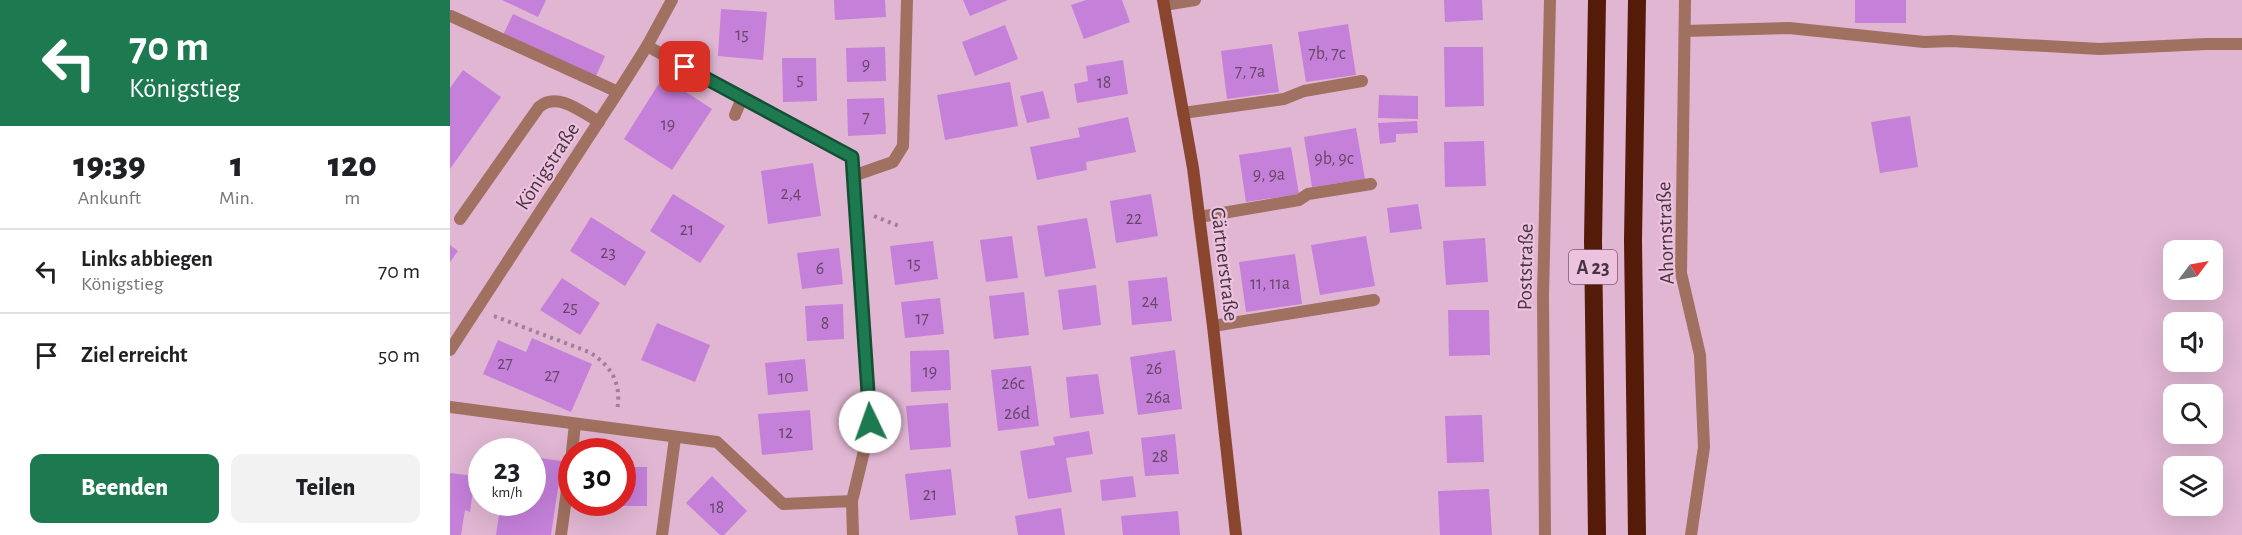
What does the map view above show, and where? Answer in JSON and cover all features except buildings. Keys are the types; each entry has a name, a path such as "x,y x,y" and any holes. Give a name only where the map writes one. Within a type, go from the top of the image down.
{"highway":[{"name":"A 23","path":"1597,0 1593,241 1597,535"},
{"name":"A 23","path":"1637,0 1633,240 1637,535"}],"street":[{"name":"Königstraße","path":"450,350 599,122 647,46 672,0"},
{"path":"853,176 893,162 903,146 907,0"},
{"path":"1164,2 1195,0"},
{"name":"Poststraße","path":"1545,535 1543,296 1550,0"},
{"name":"Ahornstraße","path":"1685,0 1681,273 1700,355 1704,447 1690,535"},
{"name":"Gärtnerstraße","path":"1164,2 1199,217 1236,535"},
{"path":"451,16 618,92"},
{"path":"1685,31 1789,28 1924,42 1951,41 2100,49 2242,44"},
{"path":"647,46 852,157 870,422 852,501 853,535"},
{"path":"1183,113 1284,99 1304,91 1362,81"},
{"path":"735,115 742,98"},
{"path":"460,219 539,107 546,101 557,101 599,122"},
{"path":"1199,217 1299,200 1308,195 1371,184"},
{"path":"1213,326 1374,300"},
{"path":"450,407 717,442 783,504 852,501"},
{"path":"574,438 575,424"},
{"path":"662,535 675,438"},
{"path":"561,535 564,516"}],"path":[{"path":"477,309 589,352 602,360 613,374 618,388 619,400 613,429"}],"route":[{"path":"685,67 852,157 870,422"}]}
